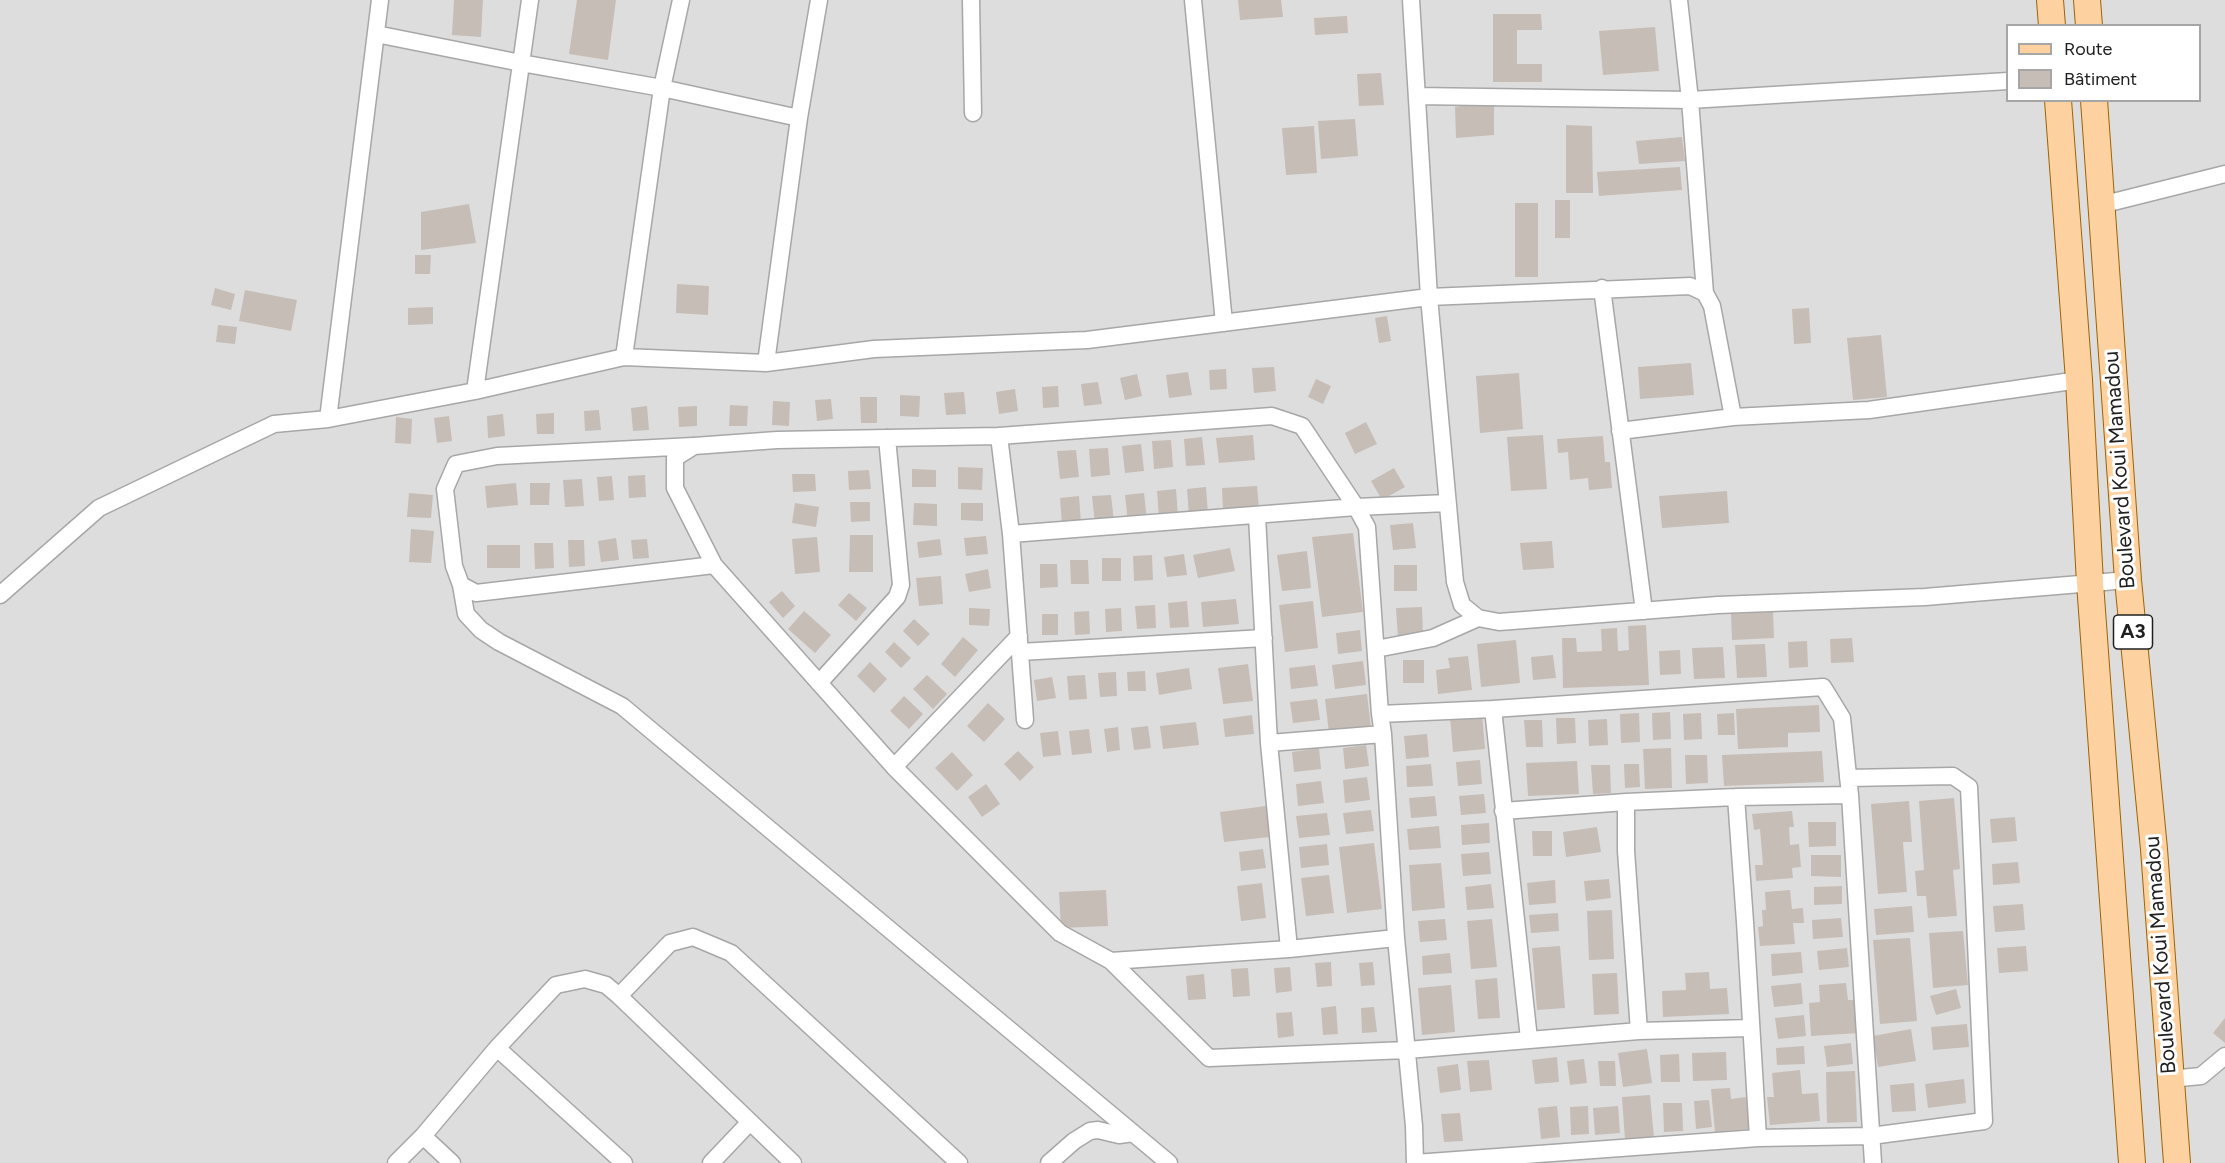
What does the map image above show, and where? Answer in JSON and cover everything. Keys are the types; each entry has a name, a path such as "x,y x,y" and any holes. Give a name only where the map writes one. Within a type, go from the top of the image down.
{"main road":[{"path":"2050,0 2052,24"},
{"path":"2087,0 2089,24"},
{"name":"Boulevard Koui Mamadou","path":"2058,102 2132,1163"},
{"name":"Boulevard Koui Mamadou","path":"2094,102 2128,580 2154,849 2177,1163"}],"street":[{"path":"328,419 380,0"},
{"path":"475,391 530,0"},
{"path":"624,357 662,88 681,0"},
{"path":"766,363 799,118 819,0"},
{"path":"971,0 973,113"},
{"path":"1193,0 1224,323"},
{"path":"1411,0 1429,297 1455,582 1462,605 1479,618 1499,622 1718,605 1925,597 2128,580"},
{"path":"1679,0 1690,100 1705,293 1712,306 1733,417"},
{"path":"376,33 521,63 662,88 799,118"},
{"path":"1417,96 1690,100 2006,81"},
{"path":"2101,205 2225,174"},
{"path":"0,595 99,508 274,424 328,419 475,391 624,357 766,363 874,349 1087,340 1429,297 1690,286 1705,293"},
{"path":"1602,288 1644,611"},
{"path":"1620,430 1733,417 1869,410 2079,380"},
{"path":"1169,1163 622,706 481,630 466,614 461,585 454,566 445,489 456,464 497,456 777,440 999,436 1272,416 1302,426 1367,527 1396,938 1414,1126 1415,1163 1758,1138 1871,1136 1984,1122 1969,787 1953,776 1848,778"},
{"path":"999,436 1011,534 1025,720"},
{"path":"819,683 897,597 901,585 887,438"},
{"path":"694,446 675,458 675,488 714,566 894,767 1060,933 1111,961 1209,1058 1407,1050 1639,1031 1751,1028"},
{"path":"1011,534 1356,507 1447,503"},
{"path":"1257,516 1269,743 1289,949"},
{"path":"461,585 476,593 714,566"},
{"path":"1376,650 1433,638 1479,618"},
{"path":"894,767 1019,644 1264,638"},
{"path":"1380,714 1493,709 1823,687 1842,718 1850,795 1874,1163"},
{"path":"1493,709 1529,1039"},
{"path":"1269,743 1383,734"},
{"path":"1503,811 1626,802 1850,795"},
{"path":"1736,797 1758,1138"},
{"path":"1626,802 1626,850 1639,1031"},
{"path":"619,996 670,943 693,937 731,953 959,1163"},
{"path":"1111,961 1289,949 1396,938"},
{"path":"396,1163 423,1136 497,1048 556,985 585,979 606,985 619,996 793,1163"},
{"path":"497,1048 624,1163"},
{"path":"2170,1079 2202,1076 2225,1056"},
{"path":"711,1163 749,1123"},
{"path":"1049,1163 1074,1141 1090,1131 1098,1130 1119,1135 1133,1133"},
{"path":"423,1136 452,1163"}],"shaded area":[{"path":"0,0 2225,0 2225,1163 0,1163"}],"building":[{"path":"454,0 483,0 481,37 452,35"},
{"path":"577,0 616,0 608,60 569,54"},
{"path":"1238,0 1281,0 1283,17 1240,20"},
{"path":"1493,14 1541,14 1542,30 1517,30 1517,64 1542,64 1542,82 1493,82"},
{"path":"1347,16 1348,33 1315,35 1314,18"},
{"path":"1655,27 1659,71 1603,75 1599,31"},
{"path":"1381,73 1384,105 1359,106 1357,74"},
{"path":"1494,101 1494,135 1456,138 1455,107"},
{"path":"1355,119 1358,156 1321,159 1318,121"},
{"path":"1566,125 1592,126 1593,193 1566,193"},
{"path":"1314,126 1317,173 1286,175 1282,128"},
{"path":"1682,137 1685,161 1639,164 1636,141"},
{"path":"1680,167 1682,190 1599,196 1597,172"},
{"path":"1555,200 1570,200 1570,238 1555,238"},
{"path":"1515,203 1538,203 1538,277 1515,277"},
{"path":"469,204 476,243 421,250 421,212"},
{"path":"415,255 431,255 430,274 415,274"},
{"path":"677,284 709,286 708,315 676,313"},
{"path":"215,288 235,294 231,310 211,305"},
{"path":"245,290 297,300 291,331 239,321"},
{"path":"433,307 433,324 408,325 408,308"},
{"path":"1809,308 1811,343 1794,344 1792,309"},
{"path":"1387,316 1391,341 1379,343 1375,318"},
{"path":"218,325 237,327 235,344 216,342"},
{"path":"1881,335 1887,397 1853,400 1847,338"},
{"path":"1691,363 1694,395 1640,399 1638,367"},
{"path":"1274,367 1276,391 1254,393 1252,368"},
{"path":"1226,369 1227,389 1210,390 1209,370"},
{"path":"1188,372 1192,395 1169,398 1166,375"},
{"path":"1519,373 1523,429 1480,433 1476,376"},
{"path":"1137,374 1142,396 1125,400 1120,378"},
{"path":"1316,379 1331,386 1323,404 1308,397"},
{"path":"1098,382 1102,404 1084,406 1081,384"},
{"path":"1058,386 1059,407 1043,408 1042,387"},
{"path":"1015,389 1018,411 999,414 996,392"},
{"path":"964,392 966,414 946,415 944,393"},
{"path":"900,395 920,396 919,417 900,416"},
{"path":"860,397 877,397 877,423 861,423"},
{"path":"831,399 833,419 817,421 815,400"},
{"path":"773,401 790,402 789,426 772,425"},
{"path":"730,405 748,406 747,426 729,426"},
{"path":"647,406 649,430 633,431 631,408"},
{"path":"697,406 697,426 679,427 678,407"},
{"path":"599,410 601,430 585,431 584,411"},
{"path":"554,413 554,434 537,434 536,414"},
{"path":"503,414 505,436 488,438 487,416"},
{"path":"449,416 452,441 437,443 434,418"},
{"path":"396,417 412,419 411,444 395,443"},
{"path":"1366,422 1377,444 1355,454 1345,433"},
{"path":"1253,435 1255,460 1219,463 1216,438"},
{"path":"1543,435 1547,489 1511,491 1507,437"},
{"path":"1603,436 1605,462 1610,462 1612,488 1589,490 1588,478 1570,480 1568,452 1558,453 1557,439"},
{"path":"1202,437 1205,465 1186,466 1184,439"},
{"path":"1171,440 1173,467 1154,469 1152,441"},
{"path":"1141,444 1144,471 1125,473 1122,446"},
{"path":"1108,448 1110,475 1091,477 1089,449"},
{"path":"1076,450 1079,477 1060,479 1057,451"},
{"path":"958,467 983,468 982,490 958,489"},
{"path":"1394,468 1405,487 1382,500 1371,481"},
{"path":"912,469 936,470 936,487 912,487"},
{"path":"869,470 871,489 849,490 848,471"},
{"path":"792,474 815,474 816,491 793,492"},
{"path":"645,475 646,497 629,498 628,476"},
{"path":"612,476 614,500 599,501 597,477"},
{"path":"582,479 584,506 565,507 563,480"},
{"path":"516,483 518,505 487,508 485,486"},
{"path":"530,483 550,483 549,505 530,505"},
{"path":"1257,486 1259,507 1223,510 1222,488"},
{"path":"1206,487 1208,514 1189,516 1187,489"},
{"path":"1176,489 1178,516 1159,518 1157,491"},
{"path":"1727,491 1729,523 1662,528 1659,496"},
{"path":"409,493 433,495 431,518 407,517"},
{"path":"1144,493 1147,521 1128,522 1125,495"},
{"path":"1111,495 1114,522 1095,524 1092,496"},
{"path":"1079,496 1081,523 1062,525 1060,498"},
{"path":"850,502 870,502 870,521 851,522"},
{"path":"795,503 819,507 816,527 792,523"},
{"path":"914,503 937,504 937,526 913,525"},
{"path":"961,503 983,503 983,521 961,520"},
{"path":"1413,523 1416,548 1393,550 1390,525"},
{"path":"411,529 434,531 431,563 409,562"},
{"path":"1353,533 1363,612 1322,617 1312,537"},
{"path":"850,535 873,535 873,572 849,572"},
{"path":"986,536 988,554 966,556 964,538"},
{"path":"817,537 820,572 795,574 792,539"},
{"path":"616,538 619,560 601,562 598,541"},
{"path":"647,539 649,558 633,559 631,540"},
{"path":"940,539 942,555 919,558 917,542"},
{"path":"568,540 584,540 585,566 569,567"},
{"path":"1552,541 1554,568 1523,570 1520,543"},
{"path":"534,543 553,543 554,568 535,569"},
{"path":"487,545 520,545 520,568 487,568"},
{"path":"1230,548 1235,571 1198,578 1193,555"},
{"path":"1307,551 1311,588 1282,591 1277,555"},
{"path":"1184,554 1187,575 1167,577 1164,557"},
{"path":"1152,555 1153,580 1134,581 1133,556"},
{"path":"1102,558 1121,558 1121,581 1102,581"},
{"path":"1070,560 1088,560 1089,584 1071,584"},
{"path":"1040,564 1057,564 1058,587 1040,588"},
{"path":"1394,565 1417,565 1417,591 1394,591"},
{"path":"988,569 991,588 969,592 965,574"},
{"path":"941,576 943,604 919,606 916,578"},
{"path":"782,591 795,606 783,618 769,602"},
{"path":"849,593 867,608 856,621 838,605"},
{"path":"1236,599 1239,624 1203,627 1201,602"},
{"path":"1187,601 1189,627 1170,628 1168,603"},
{"path":"1313,601 1318,648 1285,652 1279,605"},
{"path":"1155,605 1156,628 1137,629 1135,606"},
{"path":"1422,607 1423,637 1398,638 1396,608"},
{"path":"969,608 990,609 989,626 969,625"},
{"path":"1121,608 1122,631 1106,632 1105,609"},
{"path":"804,611 831,635 815,653 788,629"},
{"path":"1089,611 1090,634 1075,635 1074,612"},
{"path":"1773,612 1774,638 1732,640 1731,614"},
{"path":"1042,614 1058,614 1058,635 1042,635"},
{"path":"914,619 930,634 918,646 903,631"},
{"path":"1646,625 1649,685 1563,688 1562,638 1576,638 1577,652 1602,651 1601,629 1617,628 1618,651 1629,650 1628,626"},
{"path":"1360,630 1362,651 1338,654 1336,633"},
{"path":"963,637 978,650 955,677 941,664"},
{"path":"1852,638 1854,662 1831,663 1830,639"},
{"path":"1516,640 1520,683 1481,687 1477,644"},
{"path":"1807,641 1808,667 1789,668 1788,642"},
{"path":"894,642 911,658 901,668 885,652"},
{"path":"1765,644 1767,677 1737,678 1735,645"},
{"path":"1723,647 1725,678 1694,679 1692,648"},
{"path":"1680,650 1681,674 1660,675 1659,651"},
{"path":"1553,655 1556,678 1533,680 1531,657"},
{"path":"1468,656 1472,690 1438,694 1436,670 1450,668 1448,658"},
{"path":"1403,660 1424,660 1424,683 1403,683"},
{"path":"1363,661 1366,685 1335,689 1332,665"},
{"path":"870,662 887,679 874,693 857,676"},
{"path":"1248,664 1253,701 1223,704 1218,668"},
{"path":"1315,665 1318,686 1291,689 1289,668"},
{"path":"1189,668 1192,689 1159,695 1156,673"},
{"path":"1145,671 1146,691 1128,691 1127,672"},
{"path":"1116,672 1117,696 1100,697 1098,673"},
{"path":"927,675 947,694 933,709 913,689"},
{"path":"1085,675 1087,699 1069,700 1067,676"},
{"path":"1052,677 1056,698 1037,701 1034,680"},
{"path":"1367,694 1371,728 1329,733 1325,699"},
{"path":"904,696 923,714 909,729 890,711"},
{"path":"1317,699 1320,720 1293,723 1290,702"},
{"path":"988,703 1005,719 984,742 967,726"},
{"path":"1819,705 1820,732 1788,733 1788,747 1738,749 1736,709"},
{"path":"1670,712 1671,739 1653,740 1652,713"},
{"path":"1482,713 1485,749 1453,752 1450,716"},
{"path":"1639,713 1640,742 1621,743 1620,714"},
{"path":"1701,713 1702,739 1684,740 1683,714"},
{"path":"1734,713 1735,735 1718,735 1717,714"},
{"path":"1252,715 1254,734 1225,737 1223,719"},
{"path":"1556,718 1575,718 1576,743 1557,744"},
{"path":"1607,719 1608,745 1589,746 1588,720"},
{"path":"1524,720 1542,720 1543,747 1526,747"},
{"path":"1196,722 1199,745 1163,749 1160,726"},
{"path":"1148,726 1151,748 1134,750 1131,728"},
{"path":"1118,727 1120,750 1107,752 1104,729"},
{"path":"1089,729 1092,753 1072,755 1069,731"},
{"path":"1058,731 1061,755 1043,757 1040,733"},
{"path":"1427,734 1429,757 1406,759 1404,736"},
{"path":"1366,745 1369,766 1345,769 1343,748"},
{"path":"1319,748 1321,769 1294,772 1292,752"},
{"path":"1671,748 1672,788 1645,789 1643,749"},
{"path":"1018,751 1034,767 1020,781 1004,764"},
{"path":"1822,751 1824,782 1724,786 1722,755"},
{"path":"952,752 973,775 957,791 935,768"},
{"path":"1685,755 1707,755 1708,783 1686,784"},
{"path":"1480,760 1482,784 1458,786 1456,762"},
{"path":"1577,761 1579,794 1528,796 1526,763"},
{"path":"1431,764 1433,786 1407,787 1406,766"},
{"path":"1624,764 1639,764 1640,787 1625,788"},
{"path":"1591,765 1610,765 1611,793 1593,794"},
{"path":"1367,777 1370,800 1345,803 1343,780"},
{"path":"1321,781 1324,803 1298,806 1296,784"},
{"path":"986,784 1000,804 982,817 968,797"},
{"path":"1484,794 1486,813 1461,815 1459,796"},
{"path":"1435,796 1437,816 1411,818 1409,798"},
{"path":"1954,798 1960,869 1953,870 1957,916 1928,918 1926,896 1917,896 1915,871 1924,870 1919,801"},
{"path":"1909,801 1912,842 1903,842 1907,892 1878,894 1871,804"},
{"path":"1266,806 1269,837 1224,842 1220,812"},
{"path":"1371,810 1374,831 1346,834 1343,813"},
{"path":"1792,811 1794,827 1789,827 1790,845 1799,844 1801,867 1792,868 1793,878 1756,881 1755,865 1763,865 1760,829 1754,830 1752,814"},
{"path":"1327,813 1330,835 1299,838 1296,816"},
{"path":"2015,817 2017,841 1992,843 1990,819"},
{"path":"1808,822 1836,822 1836,846 1809,847"},
{"path":"1489,823 1490,843 1462,845 1461,825"},
{"path":"1439,826 1441,848 1409,850 1407,829"},
{"path":"1597,827 1601,852 1566,857 1563,832"},
{"path":"1532,831 1552,831 1552,856 1533,856"},
{"path":"1374,843 1382,909 1347,913 1339,847"},
{"path":"1327,844 1329,865 1301,868 1299,847"},
{"path":"1263,849 1266,868 1241,871 1239,852"},
{"path":"1489,852 1491,874 1463,876 1461,854"},
{"path":"1811,855 1841,855 1841,877 1811,876"},
{"path":"2018,862 2020,883 1993,885 1992,864"},
{"path":"1441,863 1445,908 1412,911 1409,865"},
{"path":"1329,875 1334,913 1306,916 1301,878"},
{"path":"1609,879 1611,898 1586,901 1584,881"},
{"path":"1555,880 1556,903 1529,905 1527,883"},
{"path":"1262,883 1266,918 1241,921 1237,886"},
{"path":"1491,884 1494,908 1467,910 1465,887"},
{"path":"1842,886 1842,904 1814,905 1814,887"},
{"path":"1106,890 1108,926 1061,928 1059,892"},
{"path":"1790,890 1792,909 1803,908 1804,923 1793,923 1795,944 1760,946 1758,927 1763,926 1762,910 1766,910 1765,892"},
{"path":"2023,904 2025,930 1995,932 1993,906"},
{"path":"1912,906 1914,932 1876,935 1874,909"},
{"path":"1612,910 1614,959 1589,960 1587,911"},
{"path":"1558,913 1559,931 1531,933 1529,915"},
{"path":"1841,918 1843,937 1813,939 1812,920"},
{"path":"1445,919 1447,940 1420,942 1418,921"},
{"path":"1492,919 1497,967 1471,969 1467,921"},
{"path":"1963,931 1968,985 1933,988 1929,933"},
{"path":"1910,938 1917,1021 1880,1024 1873,940"},
{"path":"1560,946 1565,1008 1537,1010 1532,948"},
{"path":"2026,946 2028,971 1999,973 1997,948"},
{"path":"1847,948 1849,967 1819,970 1817,951"},
{"path":"1801,952 1803,973 1772,976 1771,954"},
{"path":"1450,953 1452,973 1423,975 1422,956"},
{"path":"1331,962 1332,986 1317,987 1315,963"},
{"path":"1373,962 1375,985 1361,986 1359,963"},
{"path":"1290,967 1292,991 1276,993 1274,968"},
{"path":"1248,968 1250,996 1233,997 1231,969"},
{"path":"1709,972 1710,989 1727,988 1729,1014 1663,1017 1662,991 1686,990 1685,973"},
{"path":"1617,973 1619,1014 1594,1015 1592,974"},
{"path":"1204,974 1206,999 1188,1000 1186,976"},
{"path":"1497,978 1500,1018 1478,1019 1475,980"},
{"path":"1801,983 1803,1004 1774,1007 1771,986"},
{"path":"1846,983 1848,1000 1856,1000 1859,1033 1811,1036 1809,1003 1820,1002 1819,985"},
{"path":"1451,985 1455,1032 1422,1035 1418,988"},
{"path":"1956,989 1961,1008 1936,1015 1930,996"},
{"path":"1336,1006 1338,1034 1323,1035 1321,1008"},
{"path":"1374,1007 1377,1032 1362,1033 1361,1008"},
{"path":"1292,1012 1294,1036 1278,1038 1276,1013"},
{"path":"1804,1015 1806,1036 1778,1039 1775,1018"},
{"path":"2225,1018 2225,1043 2213,1033"},
{"path":"1967,1024 1969,1047 1933,1050 1931,1027"},
{"path":"1911,1029 1916,1061 1878,1067 1873,1036"},
{"path":"1851,1043 1853,1064 1827,1067 1824,1046"},
{"path":"1804,1046 1805,1064 1777,1065 1776,1048"},
{"path":"1647,1049 1652,1083 1623,1087 1618,1053"},
{"path":"1726,1052 1727,1080 1693,1081 1692,1053"},
{"path":"1679,1054 1680,1082 1661,1082 1660,1055"},
{"path":"1557,1057 1559,1082 1535,1084 1532,1060"},
{"path":"1584,1059 1587,1083 1570,1085 1567,1061"},
{"path":"1489,1060 1492,1090 1470,1092 1467,1061"},
{"path":"1598,1061 1615,1061 1616,1086 1600,1086"},
{"path":"1458,1064 1461,1090 1440,1093 1437,1067"},
{"path":"1800,1070 1802,1094 1818,1093 1820,1121 1770,1125 1767,1097 1774,1097 1772,1073"},
{"path":"1855,1071 1857,1122 1827,1123 1826,1072"},
{"path":"1964,1079 1966,1103 1928,1108 1925,1084"},
{"path":"1914,1083 1916,1111 1892,1112 1890,1085"},
{"path":"1730,1088 1731,1099 1746,1097 1749,1129 1715,1132 1711,1089"},
{"path":"1650,1095 1654,1138 1625,1140 1622,1097"},
{"path":"1709,1100 1712,1127 1696,1129 1694,1101"},
{"path":"1663,1103 1682,1103 1683,1131 1664,1132"},
{"path":"1557,1106 1560,1137 1541,1139 1538,1108"},
{"path":"1588,1106 1589,1134 1571,1135 1570,1107"},
{"path":"1618,1106 1620,1133 1595,1135 1593,1108"},
{"path":"1460,1113 1463,1141 1444,1142 1441,1114"}]}
